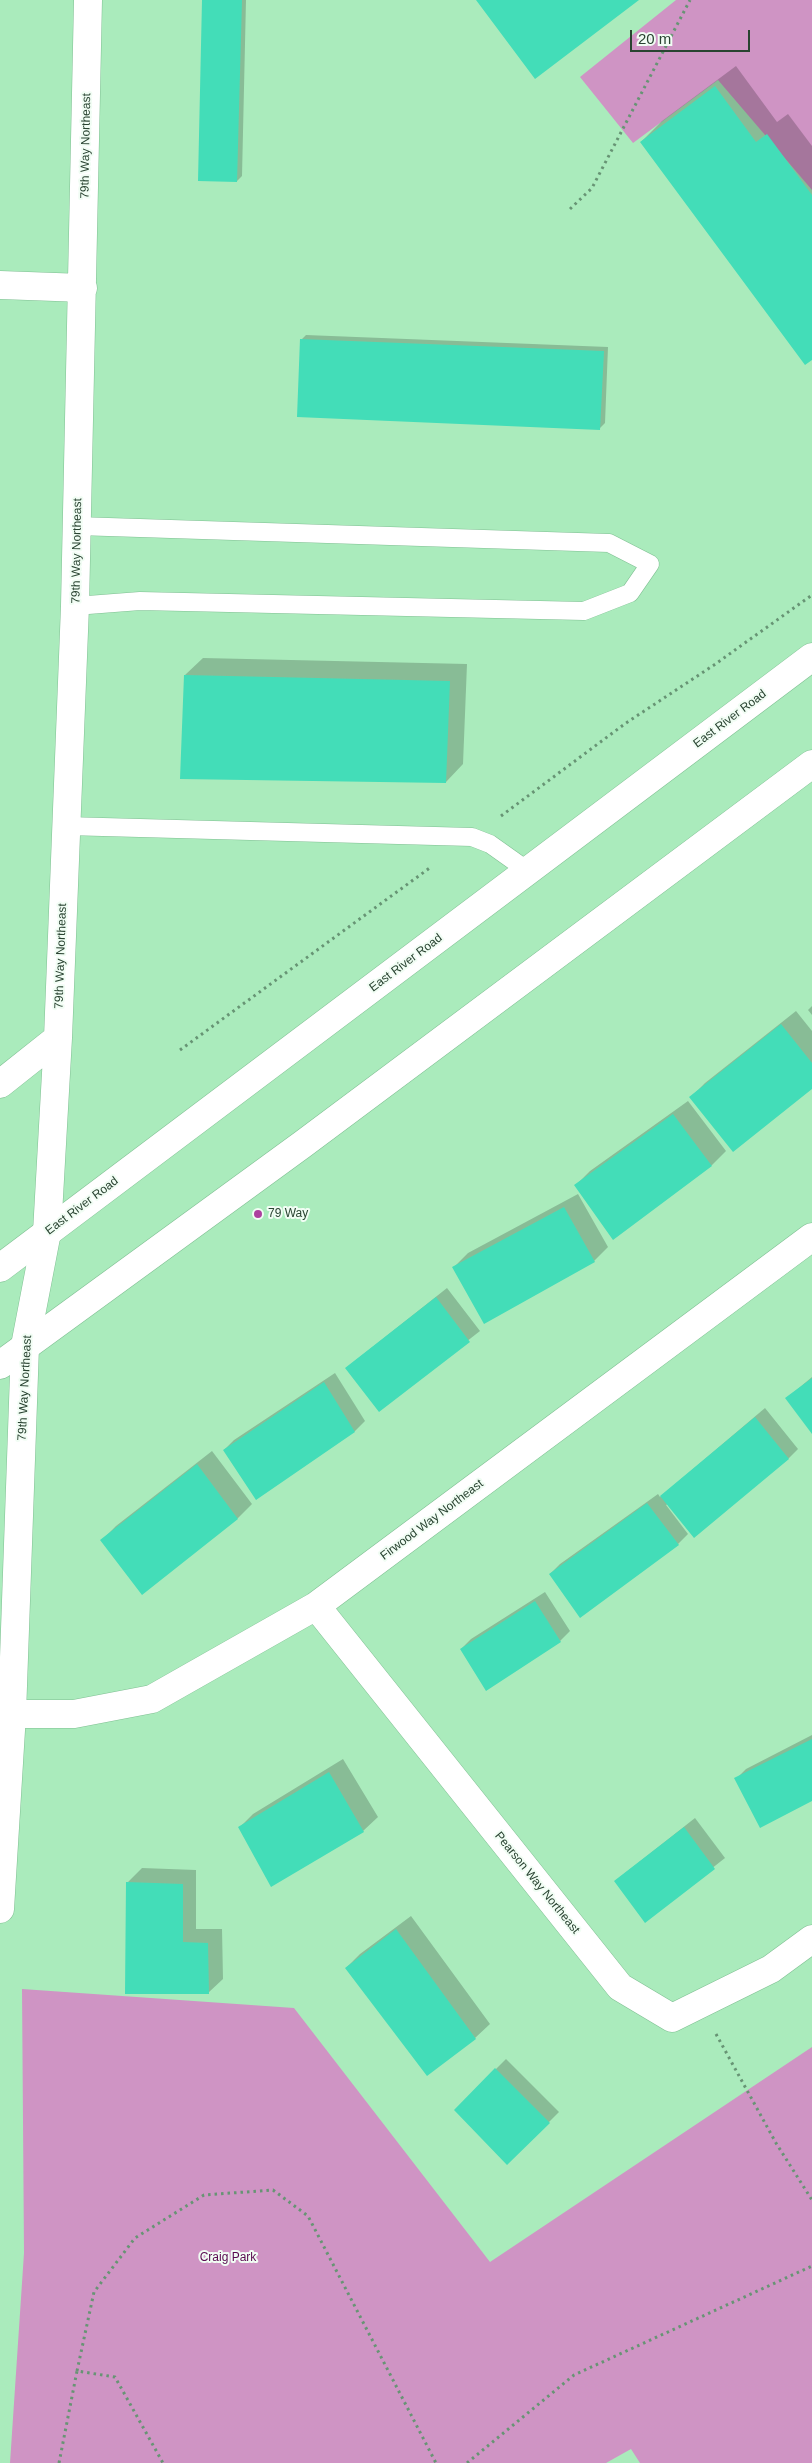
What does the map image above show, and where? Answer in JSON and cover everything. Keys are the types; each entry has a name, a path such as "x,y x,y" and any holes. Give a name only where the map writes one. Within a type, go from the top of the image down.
{"street":[{"name":"79th Way Northeast","path":"0,1909 12,1714 25,1346 47,1232 58,1038 75,606 88,0"},
{"path":"0,285 83,288"},
{"name":"East River Road","path":"0,1268 812,657"},
{"path":"0,1365 303,1144 812,764"},
{"path":"0,1084 58,1038"},
{"name":"Firwood Way Northeast","path":"12,1714 74,1714 152,1699 316,1606 812,1237"},
{"name":"Pearson Way Northeast","path":"316,1606 620,1988 672,2018 771,1968 812,1939"}],"lane":[{"path":"75,606 140,601 584,611 630,592 650,564 609,543 77,526"},
{"path":"66,826 472,837 490,844 528,871"}],"path":[{"path":"570,209 592,188 690,0"},
{"path":"699,2004 776,2143 812,2200"},
{"path":"58,2463 94,2292 135,2238 204,2195 273,2190 308,2216 436,2463"},
{"path":"467,2463 574,2375 812,2266"},
{"path":"76,2372 115,2377 163,2463"}],"green space":[{"path":"676,0 812,0 812,190 718,80 633,143 580,77"},
{"name":"Craig Park","path":"22,1989 294,2008 490,2262 812,2047 812,2463 640,2463 631,2449 606,2463 10,2463 24,2253"}],"building":[{"path":"202,0 242,0 237,182 198,181"},
{"path":"476,0 639,0 535,79"},
{"path":"715,86 756,142 767,134 812,195 812,360 805,365 640,142"},
{"path":"300,339 604,351 600,430 297,417"},
{"path":"184,675 450,681 446,783 180,779"},
{"path":"781,1024 812,1063 812,1089 733,1152 689,1097"},
{"path":"673,1114 712,1166 613,1240 574,1185"},
{"path":"564,1207 595,1262 484,1324 452,1267"},
{"path":"436,1297 470,1342 379,1412 345,1368"},
{"path":"812,1378 812,1434 785,1398"},
{"path":"324,1382 355,1432 256,1500 223,1450"},
{"path":"755,1417 789,1459 694,1538 660,1496"},
{"path":"197,1464 238,1519 142,1595 100,1540"},
{"path":"647,1503 679,1545 580,1618 549,1574"},
{"path":"535,1601 561,1642 486,1691 460,1649"},
{"path":"812,1739 812,1801 760,1828 734,1778"},
{"path":"329,1772 364,1832 271,1887 238,1827"},
{"path":"684,1827 715,1869 645,1923 614,1881"},
{"path":"126,1882 183,1884 183,1942 208,1943 209,1994 125,1994"},
{"path":"396,1929 476,2039 427,2076 345,1968"},
{"path":"495,2068 550,2123 507,2165 454,2110"}],"place":[{"name":"79 Way","path":"258,1214"}]}
